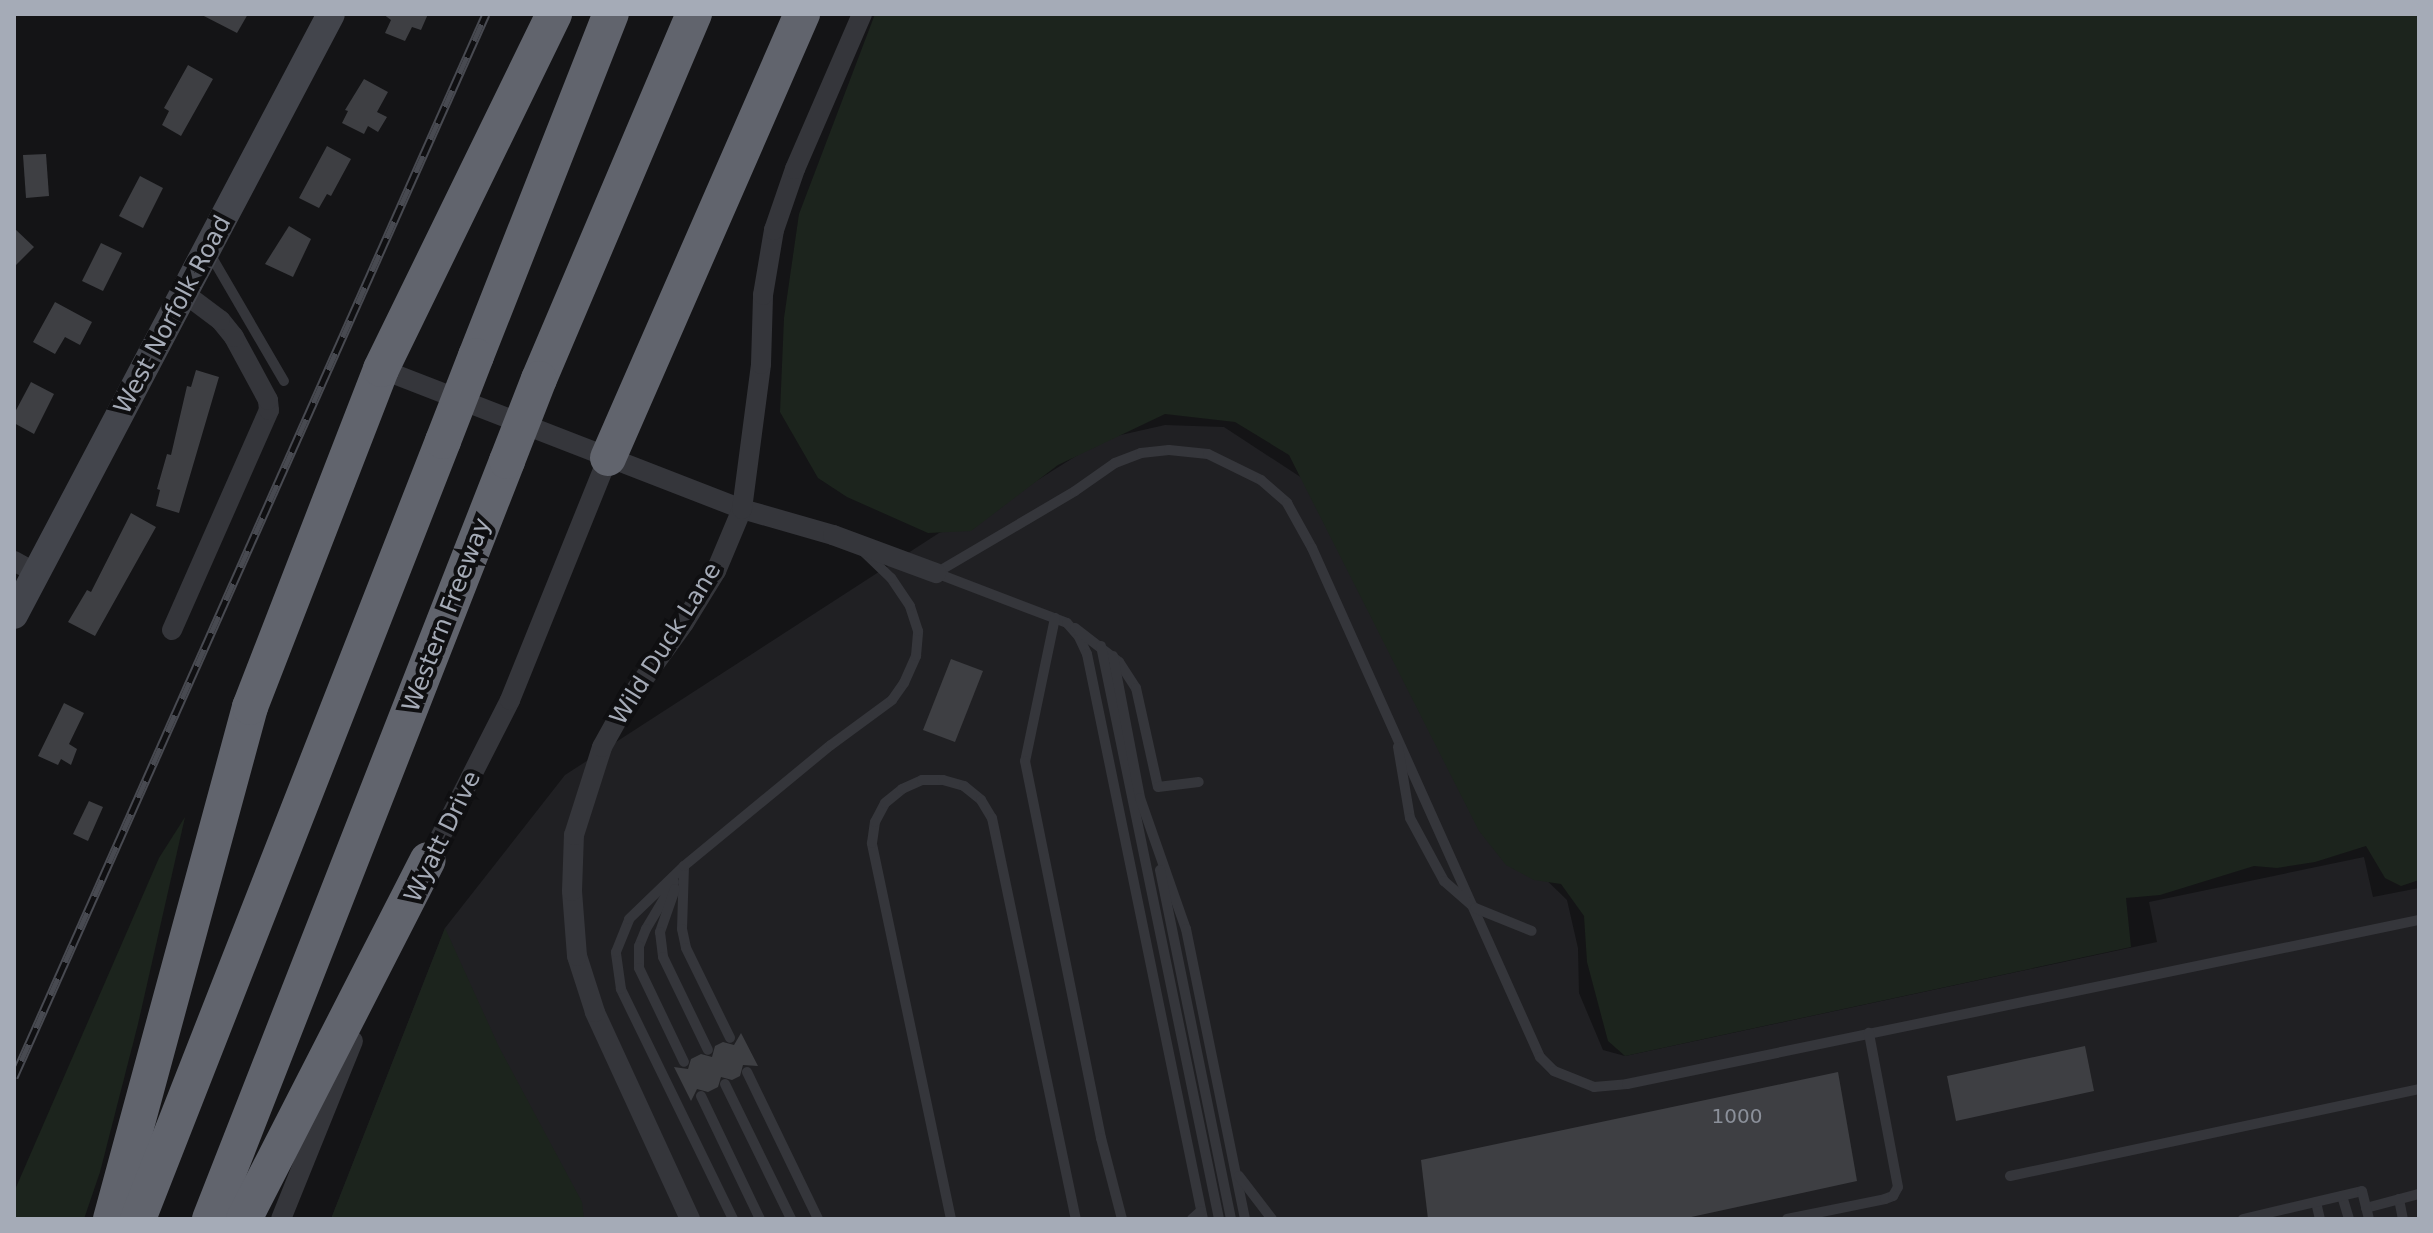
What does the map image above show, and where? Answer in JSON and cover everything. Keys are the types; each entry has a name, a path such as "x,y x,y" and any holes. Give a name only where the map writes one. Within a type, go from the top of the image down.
{"highway":[{"path":"111,1219 250,707 381,369 554,14"},
{"path":"138,1219 611,14"},
{"name":"Western Freeway","path":"210,1219 539,379 694,14"},
{"path":"608,458 802,14"},
{"path":"244,1219 428,860"}],"street":[{"name":"West Norfolk Road","path":"16,606 25,567 184,293 331,14"},
{"name":"Wild Duck Lane","path":"690,1219 595,1012 577,956 572,891 574,835 602,747 627,702 684,623 716,571 742,509 761,364 763,295 774,230 795,169 862,14"},
{"path":"172,630 269,410 268,400 234,337 220,320 184,293"},
{"path":"381,369 742,509 854,543 936,573"},
{"name":"Wyatt Drive","path":"281,1219 428,860 510,700 608,458"}],"lane":[{"path":"207,249 284,381"},
{"path":"936,573 1075,491 1115,463 1141,453 1169,450 1208,454 1261,480 1287,503 1312,548 1540,1057 1554,1071 1571,1081 1594,1087 1627,1084 2419,920"},
{"path":"733,1219 621,989 616,952 629,919 684,866 831,745 892,700 904,683 916,656 918,631 910,606 891,578 854,543"},
{"path":"936,573 1067,623 1101,646 1113,656 1136,688 1158,787 1199,782"},
{"path":"1055,618 1025,761 1101,1138 1122,1219"},
{"path":"1067,623 1079,637 1087,654 1199,1217"},
{"path":"1101,646 1219,1219"},
{"path":"1113,656 1140,798 1186,929 1245,1219"},
{"path":"1395,730 1410,818 1444,881 1475,908 1532,931"},
{"path":"951,1219 872,843 875,822 885,803 902,789 922,780 943,780 964,786 981,800 992,818 1076,1219"},
{"path":"1152,832 1231,1219"},
{"path":"684,866 682,929 686,948 730,1038"},
{"path":"684,866 660,932 660,943 663,957 708,1050"},
{"path":"684,866 639,946 639,968 684,1062"},
{"path":"1787,1219 1885,1199 1893,1196 1898,1187 1869,1033"},
{"path":"747,1072 818,1219"},
{"path":"725,1084 791,1219"},
{"path":"2010,1176 2419,1089"},
{"path":"701,1096 760,1219"},
{"path":"1235,1171 1272,1219"},
{"path":"2243,1219 2362,1191 2367,1214 2399,1199 2419,1194"},
{"path":"2342,1196 2349,1219"},
{"path":"2399,1199 2403,1219"},
{"path":"2316,1202 2320,1219"},
{"path":"1242,1206 1256,1219"}],"shaded area":[{"path":"875,14 2419,14 2419,880 2401,886 2385,878 2366,846 2315,862 2277,868 2254,866 2160,895 2126,898 2131,947 1625,1056 1608,1041 1587,962 1584,916 1561,884 1534,880 1506,865 1479,831 1289,455 1235,422 1165,414 1058,465 971,531 928,533 847,497 818,478 780,412 784,318 799,214"},
{"path":"1165,425 1224,427 1308,482 1532,866 1567,900 1578,948 1579,993 1603,1050 1625,1056 2157,942 2149,902 2364,857 2373,897 2419,888 2419,1219 331,1219 445,928 565,775 939,533 976,519 1103,439"},
{"path":"185,817 138,1024 100,1172 84,1219 14,1219 14,1192 159,858"},
{"path":"445,928 499,1047 582,1202 584,1219 331,1219"}],"building":[{"path":"200,14 248,14 237,33"},
{"path":"383,14 428,14 421,30 412,27 405,41 385,33 391,20"},
{"path":"188,65 213,79 181,136 162,125 169,111 164,108"},
{"path":"364,79 388,92 377,112 387,117 378,132 368,126 364,134 342,123 348,111 345,110"},
{"path":"327,146 351,159 331,196 327,194 319,208 299,198"},
{"path":"46,154 49,196 26,198 23,155"},
{"path":"140,176 163,188 143,228 119,216"},
{"path":"289,226 311,239 293,277 265,264"},
{"path":"14,228 34,247 14,267"},
{"path":"101,243 122,253 103,291 82,281"},
{"path":"55,302 92,322 80,345 65,337 55,354 33,342"},
{"path":"196,370 219,377 179,513 156,506 160,490 157,489 167,454 171,455 187,386 191,387"},
{"path":"31,382 54,394 34,434 14,423 14,414"},
{"path":"131,513 156,527 95,636 68,622 87,590 91,592"},
{"path":"951,659 983,671 955,742 923,730"},
{"path":"64,703 84,713 69,744 77,749 71,765 61,759 58,765 38,756"},
{"path":"89,801 103,807 88,841 73,834"},
{"path":"741,1033 758,1066 743,1065 740,1076 732,1080 721,1077 718,1087 708,1092 697,1089 691,1101 674,1067 688,1069 691,1059 701,1054 712,1057 715,1046 723,1042 734,1045"},
{"path":"2085,1046 2094,1091 1956,1121 1947,1076"},
{"path":"1838,1072 1857,1181 1682,1219 1428,1219 1421,1160"}],"railway":[{"path":"14,1077 486,14"}]}
